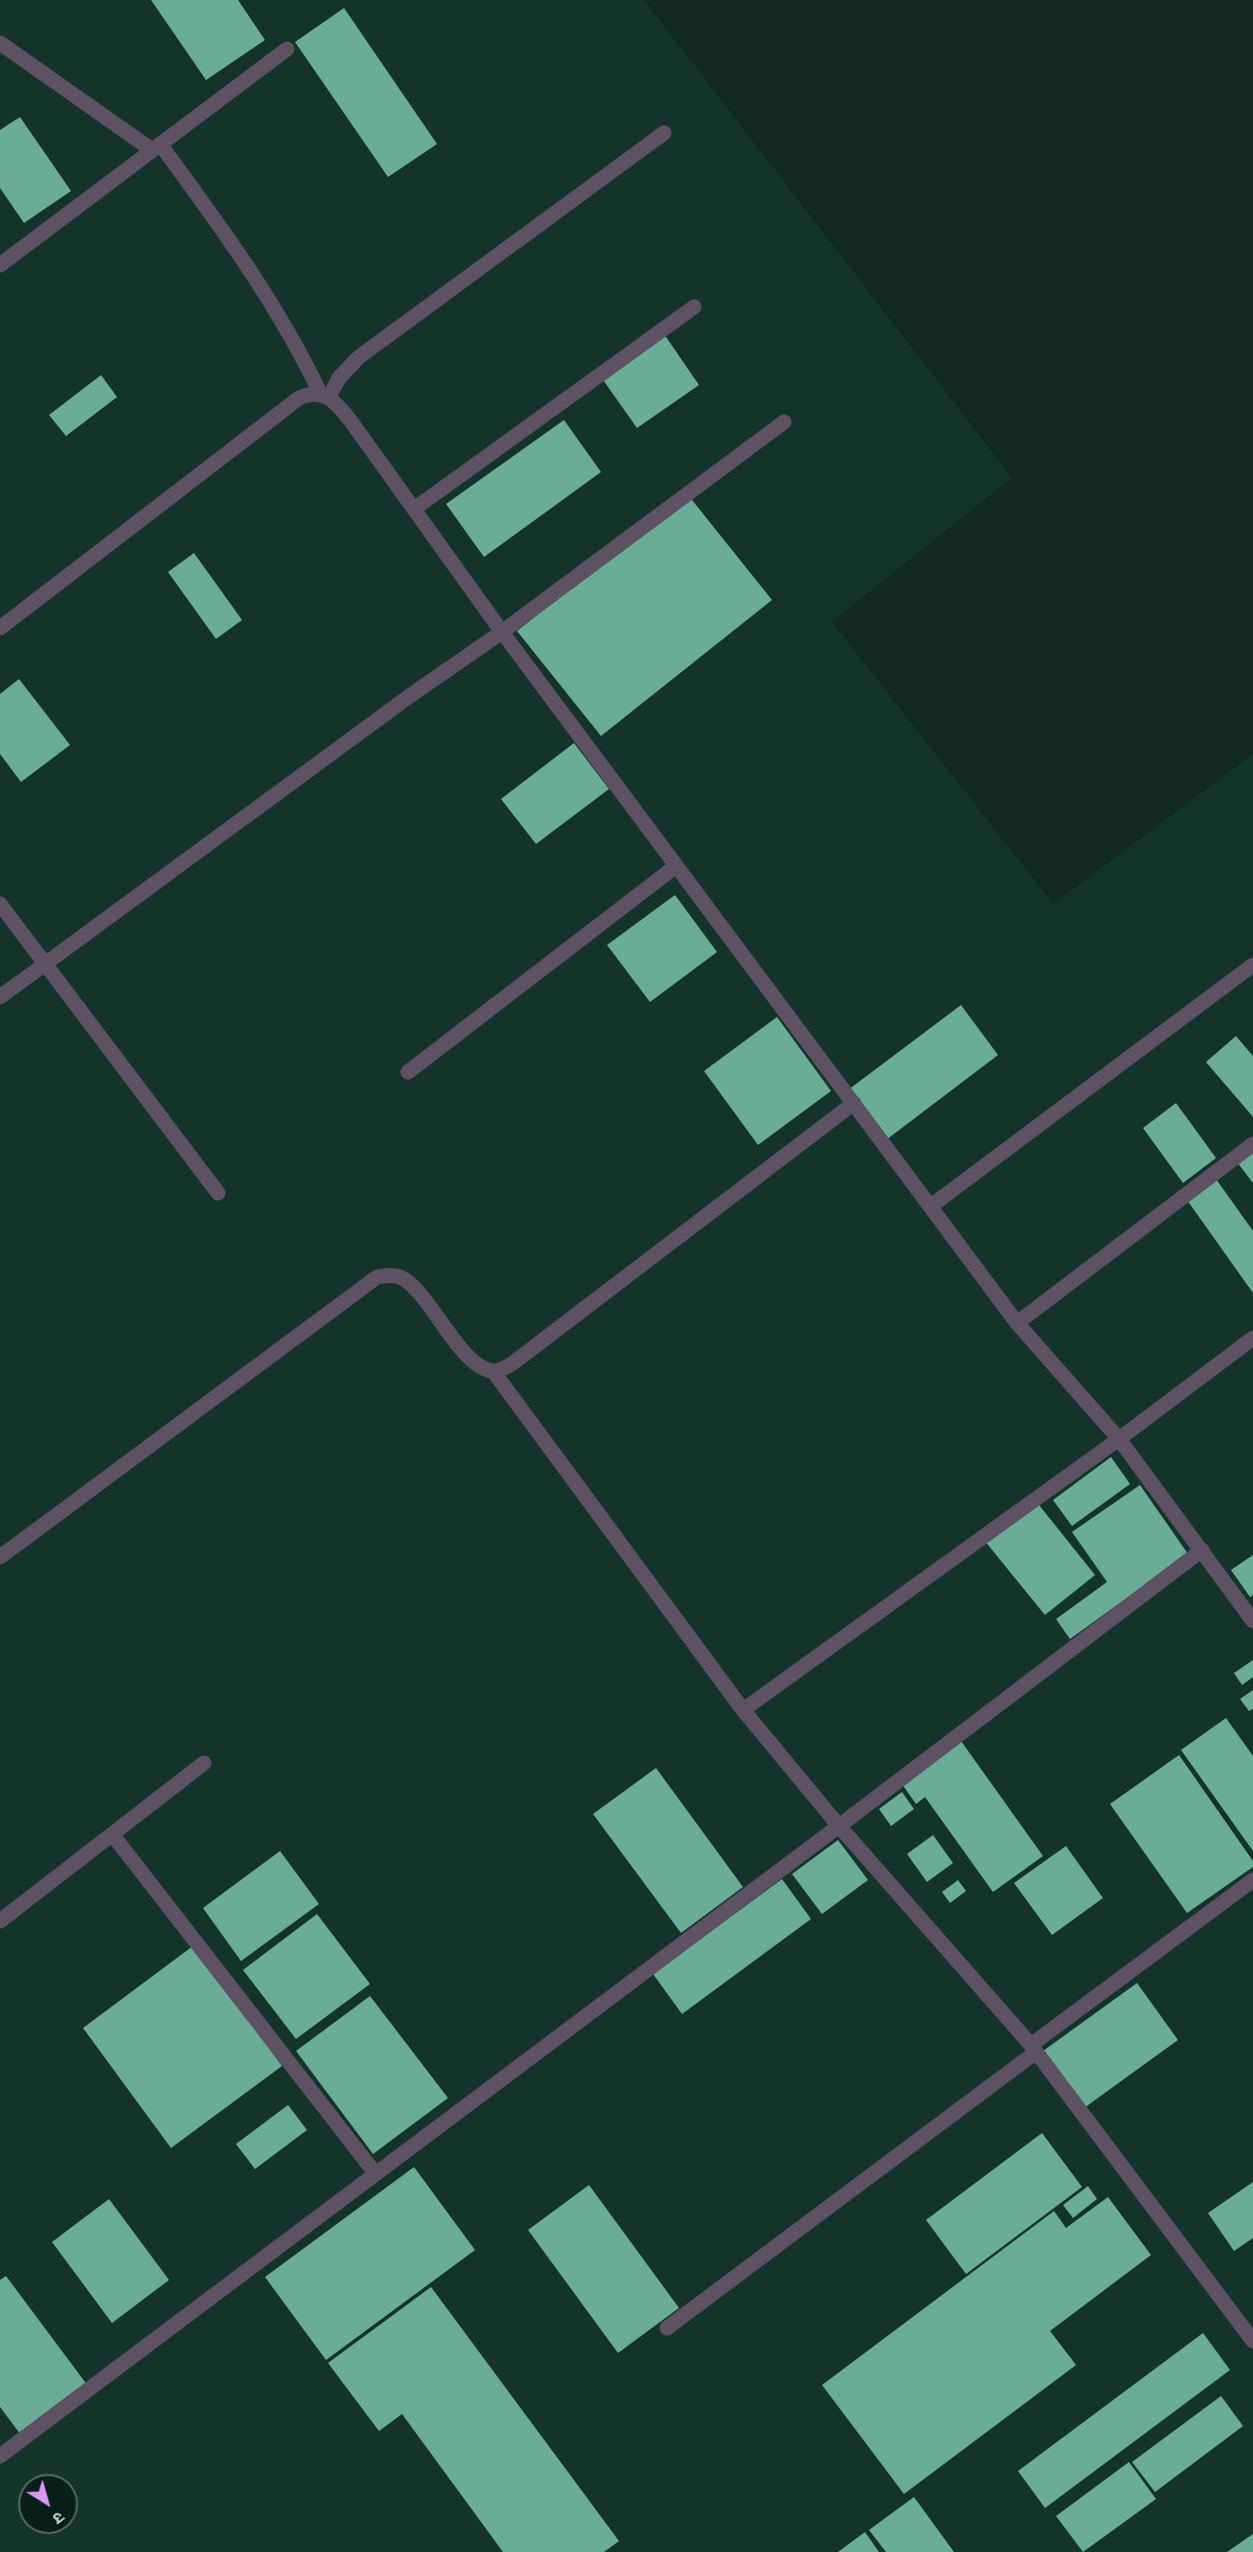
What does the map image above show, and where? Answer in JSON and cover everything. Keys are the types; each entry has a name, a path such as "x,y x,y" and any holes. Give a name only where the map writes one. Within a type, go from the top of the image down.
{"lane":[{"path":"0,43 156,147 243,260 325,395 350,420 501,632 932,1206 1017,1323 1119,1439 1251,1613"},
{"path":"0,266 287,49"},
{"path":"325,395 359,357 664,133"},
{"path":"414,509 694,307"},
{"path":"0,628 299,398 307,394 325,395"},
{"path":"0,997 411,695 501,632 784,422"},
{"path":"408,1072 676,866"},
{"path":"0,904 219,1193"},
{"path":"932,1206 1253,965"},
{"path":"493,1371 513,1363 854,1103"},
{"path":"1017,1323 1253,1144"},
{"path":"0,1557 377,1277 390,1275 407,1281 473,1361 493,1371 743,1710 839,1826 1033,2048 1253,2341"},
{"path":"743,1710 1119,1439 1253,1338"},
{"path":"0,2456 839,1826 1202,1550"},
{"path":"0,1921 204,1763"},
{"path":"112,1834 375,2173"},
{"path":"667,2328 1253,1880"}],"shaded area":[{"path":"0,0 644,0 1012,478 832,622 1053,904 1253,754 1253,2552 0,2552"}],"building":[{"path":"151,0 238,0 265,40 206,80"},
{"path":"344,8 437,144 388,177 295,42"},
{"path":"20,117 71,191 24,223 0,188 0,130"},
{"path":"664,334 699,385 637,428 601,377"},
{"path":"101,375 117,397 66,436 49,415"},
{"path":"564,420 601,472 484,557 446,504"},
{"path":"688,495 772,600 601,736 517,631"},
{"path":"194,553 242,620 216,639 168,572"},
{"path":"19,679 70,745 21,782 0,754 0,694"},
{"path":"574,743 609,789 536,844 501,799"},
{"path":"675,895 717,952 650,1002 607,945"},
{"path":"961,1005 998,1055 886,1140 848,1090"},
{"path":"777,1017 831,1091 758,1145 704,1071"},
{"path":"1236,1036 1253,1056 1253,1117 1206,1062"},
{"path":"1176,1103 1216,1158 1183,1183 1143,1128"},
{"path":"1253,1149 1253,1183 1237,1162"},
{"path":"1216,1179 1253,1231 1253,1293 1187,1200"},
{"path":"1111,1457 1130,1484 1072,1526 1053,1500"},
{"path":"1140,1485 1188,1554 1070,1639 1056,1619 1107,1582 1072,1532"},
{"path":"1035,1500 1095,1575 1045,1615 984,1540"},
{"path":"1253,1555 1253,1595 1250,1597 1231,1570"},
{"path":"1253,1660 1253,1677 1242,1685 1234,1673"},
{"path":"1253,1690 1253,1709 1249,1711 1240,1699"},
{"path":"1226,1718 1253,1756 1253,1851 1181,1750"},
{"path":"961,1741 1043,1856 993,1892 925,1797 916,1804 902,1784"},
{"path":"1179,1755 1253,1861 1253,1867 1187,1913 1110,1804"},
{"path":"656,1768 743,1887 681,1933 593,1814"},
{"path":"902,1792 914,1809 891,1826 879,1809"},
{"path":"933,1835 953,1863 927,1882 907,1854"},
{"path":"838,1840 868,1880 822,1914 792,1874"},
{"path":"1066,1846 1103,1898 1052,1935 1014,1883"},
{"path":"280,1851 319,1904 241,1961 203,1908"},
{"path":"782,1879 811,1919 682,2014 653,1974"},
{"path":"958,1880 966,1891 950,1903 942,1892"},
{"path":"317,1914 370,1984 296,2039 243,1970"},
{"path":"193,1946 282,2066 171,2148 83,2028"},
{"path":"1137,1983 1178,2040 1084,2108 1043,2051"},
{"path":"370,1996 448,2098 373,2154 296,2051"},
{"path":"288,2105 307,2130 255,2169 236,2144"},
{"path":"1042,2133 1082,2187 966,2274 926,2220"},
{"path":"414,2167 475,2250 326,2360 265,2277"},
{"path":"1253,2182 1253,2238 1234,2251 1208,2213"},
{"path":"589,2185 679,2308 618,2353 528,2230"},
{"path":"1088,2186 1097,2199 1073,2218 1063,2205"},
{"path":"1108,2197 1151,2255 1050,2331 1076,2365 904,2494 822,2385 1054,2211 1066,2228"},
{"path":"109,2199 169,2280 112,2323 52,2242"},
{"path":"6,2276 88,2386 21,2435 0,2407 0,2280"},
{"path":"431,2287 619,2541 604,2552 503,2552 402,2414 379,2431 328,2363"},
{"path":"1203,2333 1230,2370 1045,2508 1018,2471"},
{"path":"1221,2396 1243,2426 1155,2492 1132,2462"},
{"path":"1129,2462 1156,2499 1083,2552 1056,2516"},
{"path":"914,2497 954,2552 886,2552 869,2530"},
{"path":"865,2532 879,2552 838,2552"},
{"path":"1253,2534 1253,2552 1227,2552"}]}
